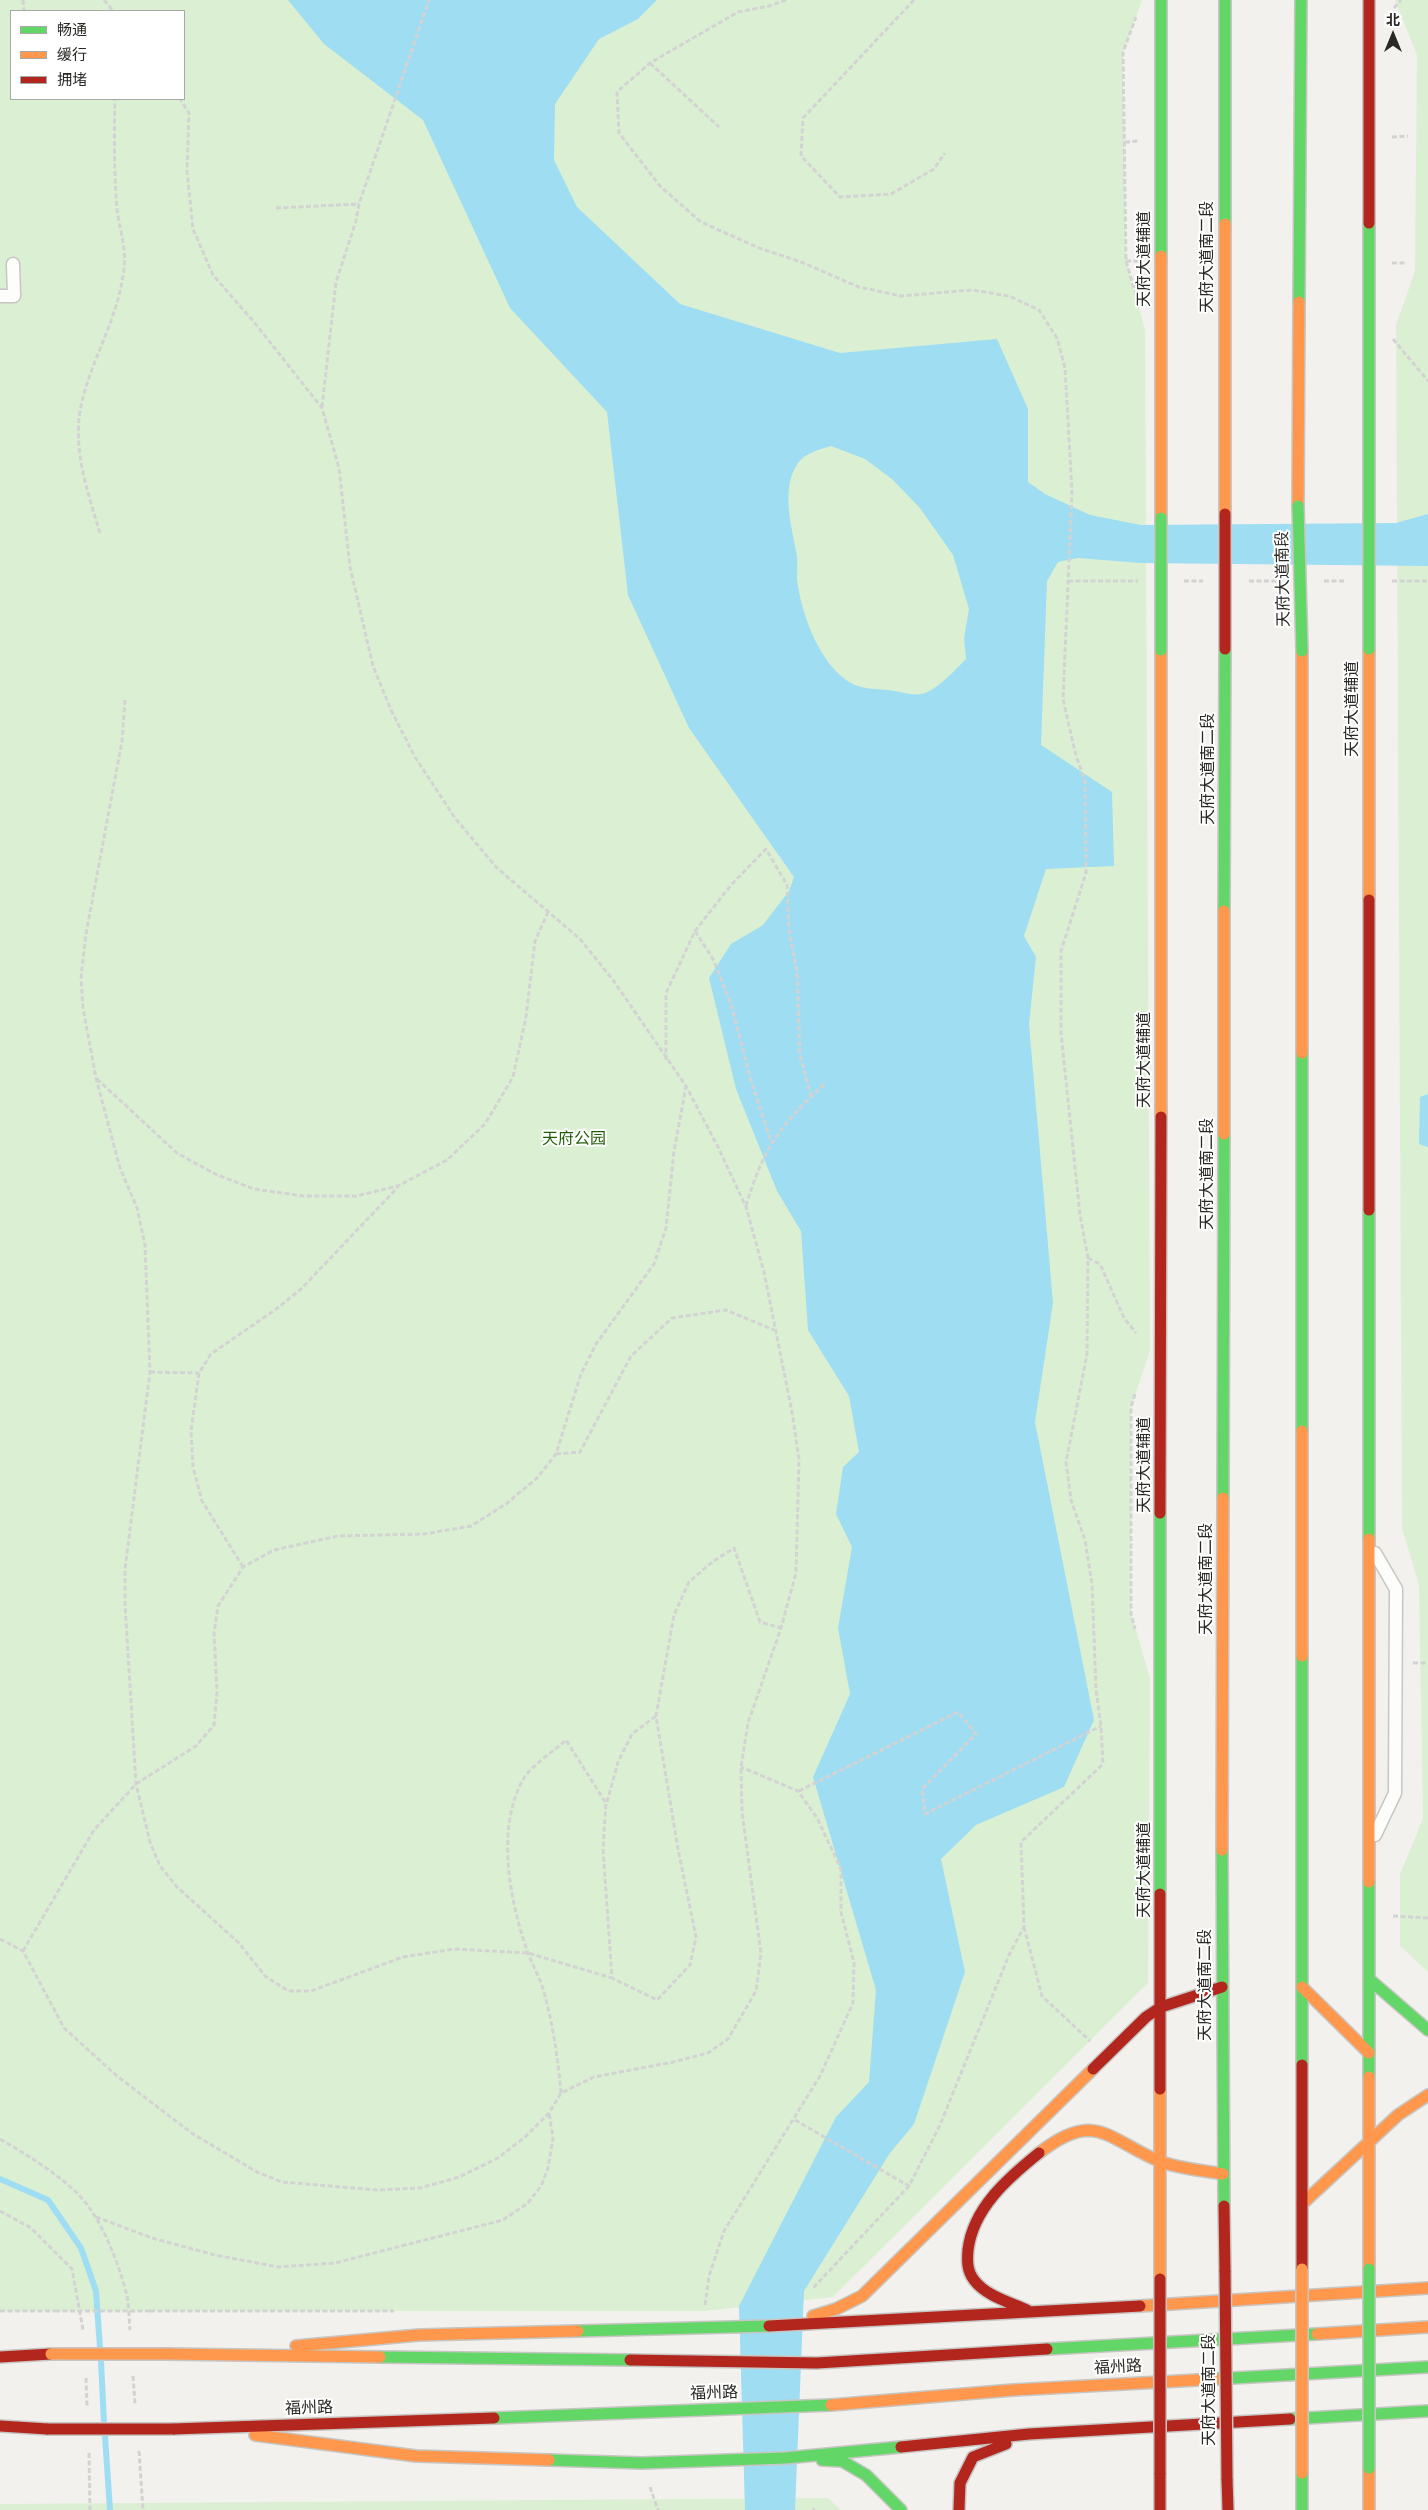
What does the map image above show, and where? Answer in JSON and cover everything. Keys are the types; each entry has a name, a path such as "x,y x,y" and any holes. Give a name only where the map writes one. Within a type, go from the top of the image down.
{"main road":[{"name":"天府大道辅道","path":"1160,2510 1161,0"},
{"name":"天府大道南二段","path":"1225,0 1222,1987 1228,2510"},
{"name":"天府大道南段","path":"1301,0 1298,506 1302,651 1302,1987"},
{"name":"天府大道辅道","path":"1369,0 1369,2510"},
{"path":"1369,1979 1428,2030"},
{"path":"778,2326 836,2309 862,2296 1146,2017 1161,2007 1222,1987"},
{"path":"1302,1987 1369,2052"},
{"path":"1302,1987 1302,2510"},
{"path":"1302,2204 1398,2115 1428,2095"},
{"path":"1033,2313 989,2293 970,2274 968,2247 975,2220 993,2194 1050,2144 1078,2131 1091,2129 1108,2135 1161,2162 1223,2174"},
{"path":"213,2354 419,2335 778,2326 1033,2313 1428,2288"},
{"name":"福州路","path":"0,2357 51,2354 213,2354 817,2363 1428,2327"},
{"name":"福州路","path":"0,2426 214,2429 818,2406 1013,2390 1428,2367"},
{"path":"214,2429 416,2456 642,2463 786,2458 1029,2434 1428,2411"},
{"path":"959,2510 960,2483 973,2457 1029,2434"},
{"path":"786,2458 842,2461 866,2475 902,2510"}],"lane":[{"path":"0,296 14,296 13,264"},
{"path":"1369,1544 1396,1590 1396,1609 1395,1793 1369,1849"}],"path":[{"path":"104,0 112,10"},
{"path":"0,1939 23,1951 64,2028 117,2076 193,2134 257,2172 282,2182 377,2190 420,2188 459,2177 498,2158 525,2137 549,2113 561,2093 594,2077 673,2062 708,2052 728,2039 756,1991 761,1952 742,1812 741,1767 748,1723 781,1628 796,1573 799,1460 792,1412 764,1272 746,1207 718,1147 686,1086 666,1060 613,980 580,939 497,868 455,818 415,757 391,710 373,666 350,567 339,468 322,408 336,282 356,221 359,204 429,0"},
{"path":"786,0 770,6 738,12 650,63 617,92 619,133 660,186 701,222 759,248 801,262 859,287 901,296 972,290 1009,296 1039,310 1057,338 1065,368 1072,492 1063,699 1075,752 1085,782 1086,873 1061,951 1061,1033 1080,1215 1088,1258 1087,1354 1066,1462 1071,1500 1085,1540 1092,1584 1096,1689 1101,1726 1103,1764 1021,1842 1024,1927 1042,1996 1090,2041"},
{"path":"914,0 803,118 802,156 840,198 891,194 934,168 945,153"},
{"path":"1138,304 1126,261 1123,52 1139,9"},
{"path":"650,63 719,127"},
{"path":"100,533 86,485 79,448 81,407 117,310 125,267 117,210 114,153 115,100"},
{"path":"181,100 189,114 187,171 193,230 213,276 254,322 322,408"},
{"path":"1386,137 1408,136"},
{"path":"276,208 359,204"},
{"path":"1386,263 1407,263"},
{"path":"1392,338 1428,381"},
{"path":"125,700 122,741 86,934 81,976 82,1008 96,1078 120,1168 137,1208 145,1245 150,1372 125,1569 125,1604 136,1784 150,1842 160,1866 177,1887 239,1943 265,1976 288,1990 311,1991 403,1957 454,1949 528,1952 612,1978 657,2000 690,1965 696,1937 678,1849 656,1716 674,1615 689,1582 712,1562 734,1548 760,1622 781,1628"},
{"path":"666,1060 666,993 695,931 731,885 766,849 787,885 789,930 797,972 800,1055 812,1096"},
{"path":"96,1078 177,1152 215,1174 254,1189 303,1196 356,1196 398,1186 447,1160 479,1130 485,1124 513,1076 526,1017 534,941 548,912"},
{"path":"695,931 713,960 731,1004 750,1076 771,1142"},
{"path":"746,1207 756,1172 771,1142 787,1120 827,1082"},
{"path":"23,1951 94,1830 136,1784 196,1746 214,1725 217,1692 214,1633 218,1606 243,1567 274,1550 338,1536 424,1534 471,1526 506,1504 537,1478 556,1454 581,1374 592,1352 654,1264 666,1228 674,1151 686,1086"},
{"path":"243,1567 202,1501 193,1467 191,1431 199,1373 210,1354 276,1310 301,1289 398,1186"},
{"path":"1088,1258 1100,1264 1124,1318 1140,1338"},
{"path":"556,1454 580,1452 631,1356 672,1318 726,1310 775,1331"},
{"path":"150,1372 199,1373"},
{"path":"1136,1632 1131,1614 1130,1457 1131,1407 1137,1388"},
{"path":"1413,1663 1428,1663"},
{"path":"798,1791 958,1712 976,1734 922,1789 925,1814 1101,1726"},
{"path":"612,1978 603,1849 606,1803 618,1762 632,1734 656,1716"},
{"path":"561,2093 556,2046 546,2000 528,1952 511,1895 508,1856 510,1816 524,1778 566,1740 606,1803"},
{"path":"704,2311 709,2276 724,2231 747,2191 794,2120 820,2076 853,2003 854,1963 841,1912 841,1869 818,1818 798,1791 741,1767"},
{"path":"1390,1916 1428,1918"},
{"path":"813,2288 830,2267 909,2186 940,2125 1009,1955 1024,1927"},
{"path":"1083,2048 1096,2035"},
{"path":"0,2139 44,2164 77,2192 96,2217 152,2238 215,2255 278,2267 335,2263 503,2220 528,2203 541,2186 548,2168 553,2138 549,2113"},
{"path":"794,2120 909,2186"},
{"path":"0,2311 150,2311"}],"green space":[{"name":"天府公园","path":"0,0 1142,0 1123,53 1126,261 1145,330 1150,1351 1131,1407 1131,1613 1150,1678 1148,1983 833,2297 704,2311 0,2311"},
{"path":"1395,0 1428,0 1428,1972 1400,1946 1400,1874 1423,1819 1419,1585 1402,1528 1396,325 1415,271 1417,55"},
{"path":"828,2498 841,2510 0,2510 0,2504"}],"water":[{"path":"288,0 657,0 638,19 599,39 555,104 554,160 577,207 680,304 840,353 997,339 1028,409 1028,482 1045,494 1090,515 1141,525 1396,523 1428,514 1428,566 1140,563 1078,558 1058,562 1047,581 1041,745 1112,792 1114,866 1046,869 1024,936 1036,957 1029,1024 1053,1303 1035,1422 1094,1720 1064,1787 976,1825 941,1859 965,1972 914,2124 890,2153 804,2291 795,2510 745,2510 739,2306 836,2117 869,2082 876,1990 813,1777 850,1694 838,1628 852,1547 836,1514 843,1467 859,1452 849,1396 808,1330 801,1231 777,1191 736,1089 709,978 731,944 763,925 789,891 794,877 689,728 628,595 607,412 510,308 423,120 324,44","holes":["831,446 865,459 892,479 920,508 953,555 969,609 964,638 966,659 933,689 922,694 864,688 851,683 840,675 822,653 815,640 800,599 797,582 797,556 790,521 788,496 793,473 798,463 805,457"]},
{"path":"1428,1094 1428,1147 1419,1144 1420,1097"}],"waterway":[{"path":"0,2179 48,2200 81,2248 96,2291 100,2348"},
{"path":"101,2361 104,2423"},
{"path":"105,2436 110,2510"}],"traffic: fast":[{"path":"1161,0 1161,256"},
{"path":"1225,0 1225,224"},
{"path":"1299,302 1301,0"},
{"path":"1369,223 1369,516"},
{"path":"1298,506 1302,651"},
{"path":"1369,516 1369,649"},
{"path":"1161,518 1161,650"},
{"path":"1224,911 1225,649"},
{"path":"1302,1053 1302,1431"},
{"path":"1223,1498 1224,1134"},
{"path":"1369,1210 1369,1539"},
{"path":"1160,1513 1160,1894"},
{"path":"1302,1656 1302,2065"},
{"path":"1222,1850 1224,2206"},
{"path":"1369,1882 1369,2077"},
{"path":"1369,1979 1428,2030"},
{"path":"1369,2269 1369,2468"},
{"path":"578,2331 769,2326"},
{"path":"1047,2349 1317,2334"},
{"path":"380,2357 630,2360"},
{"path":"1216,2379 1428,2367"},
{"path":"494,2418 831,2405"},
{"path":"1290,2419 1428,2411"},
{"path":"549,2460 642,2463 785,2458 901,2447"},
{"path":"822,2460 842,2461 866,2475 901,2510"},
{"path":"1302,2473 1302,2510"}],"traffic: slow":[{"path":"1225,224 1225,514"},
{"path":"1161,256 1161,518"},
{"path":"1298,506 1299,302"},
{"path":"1369,649 1369,900"},
{"path":"1161,650 1161,1117"},
{"path":"1302,651 1302,1053"},
{"path":"1224,911 1224,1134"},
{"path":"1302,1431 1302,1656"},
{"path":"1222,1850 1223,1498"},
{"path":"1369,1539 1369,1882"},
{"path":"1302,1987 1369,2053"},
{"path":"813,2316 836,2309 862,2296 1093,2069"},
{"path":"1369,2077 1369,2269"},
{"path":"1160,2089 1160,2279"},
{"path":"1302,2204 1398,2115 1428,2095"},
{"path":"1039,2153 1058,2140 1074,2133 1088,2130 1113,2137 1141,2153 1167,2164 1223,2174"},
{"path":"1302,2269 1302,2473"},
{"path":"1140,2306 1428,2288"},
{"path":"1317,2334 1428,2327"},
{"path":"296,2346 419,2335 578,2331"},
{"path":"51,2354 167,2354"},
{"path":"167,2354 380,2357"},
{"path":"831,2405 1013,2390 1216,2379"},
{"path":"255,2435 416,2456 549,2460"},
{"path":"1369,2468 1369,2510"}],"traffic: jam":[{"path":"1369,0 1369,223"},
{"path":"1225,514 1225,649"},
{"path":"1369,900 1369,1210"},
{"path":"1160,1513 1161,1117"},
{"path":"1160,1894 1160,2089"},
{"path":"1093,2069 1146,2017 1161,2007 1222,1987"},
{"path":"1302,2065 1302,2269"},
{"path":"1027,2310 998,2298 979,2286 970,2273 968,2250 971,2235 984,2207 1004,2184 1039,2153"},
{"path":"1224,2206 1225,2272"},
{"path":"1225,2272 1227,2479"},
{"path":"1160,2279 1160,2473"},
{"path":"769,2326 1140,2306"},
{"path":"630,2360 817,2363 1047,2349"},
{"path":"0,2357 51,2354"},
{"path":"173,2429 494,2418"},
{"path":"901,2447 1029,2434 1290,2419"},
{"path":"0,2426 48,2429"},
{"path":"48,2429 173,2429"},
{"path":"959,2510 960,2483 973,2457 1006,2444"},
{"path":"1160,2473 1160,2510"},
{"path":"1227,2479 1228,2510"}]}
